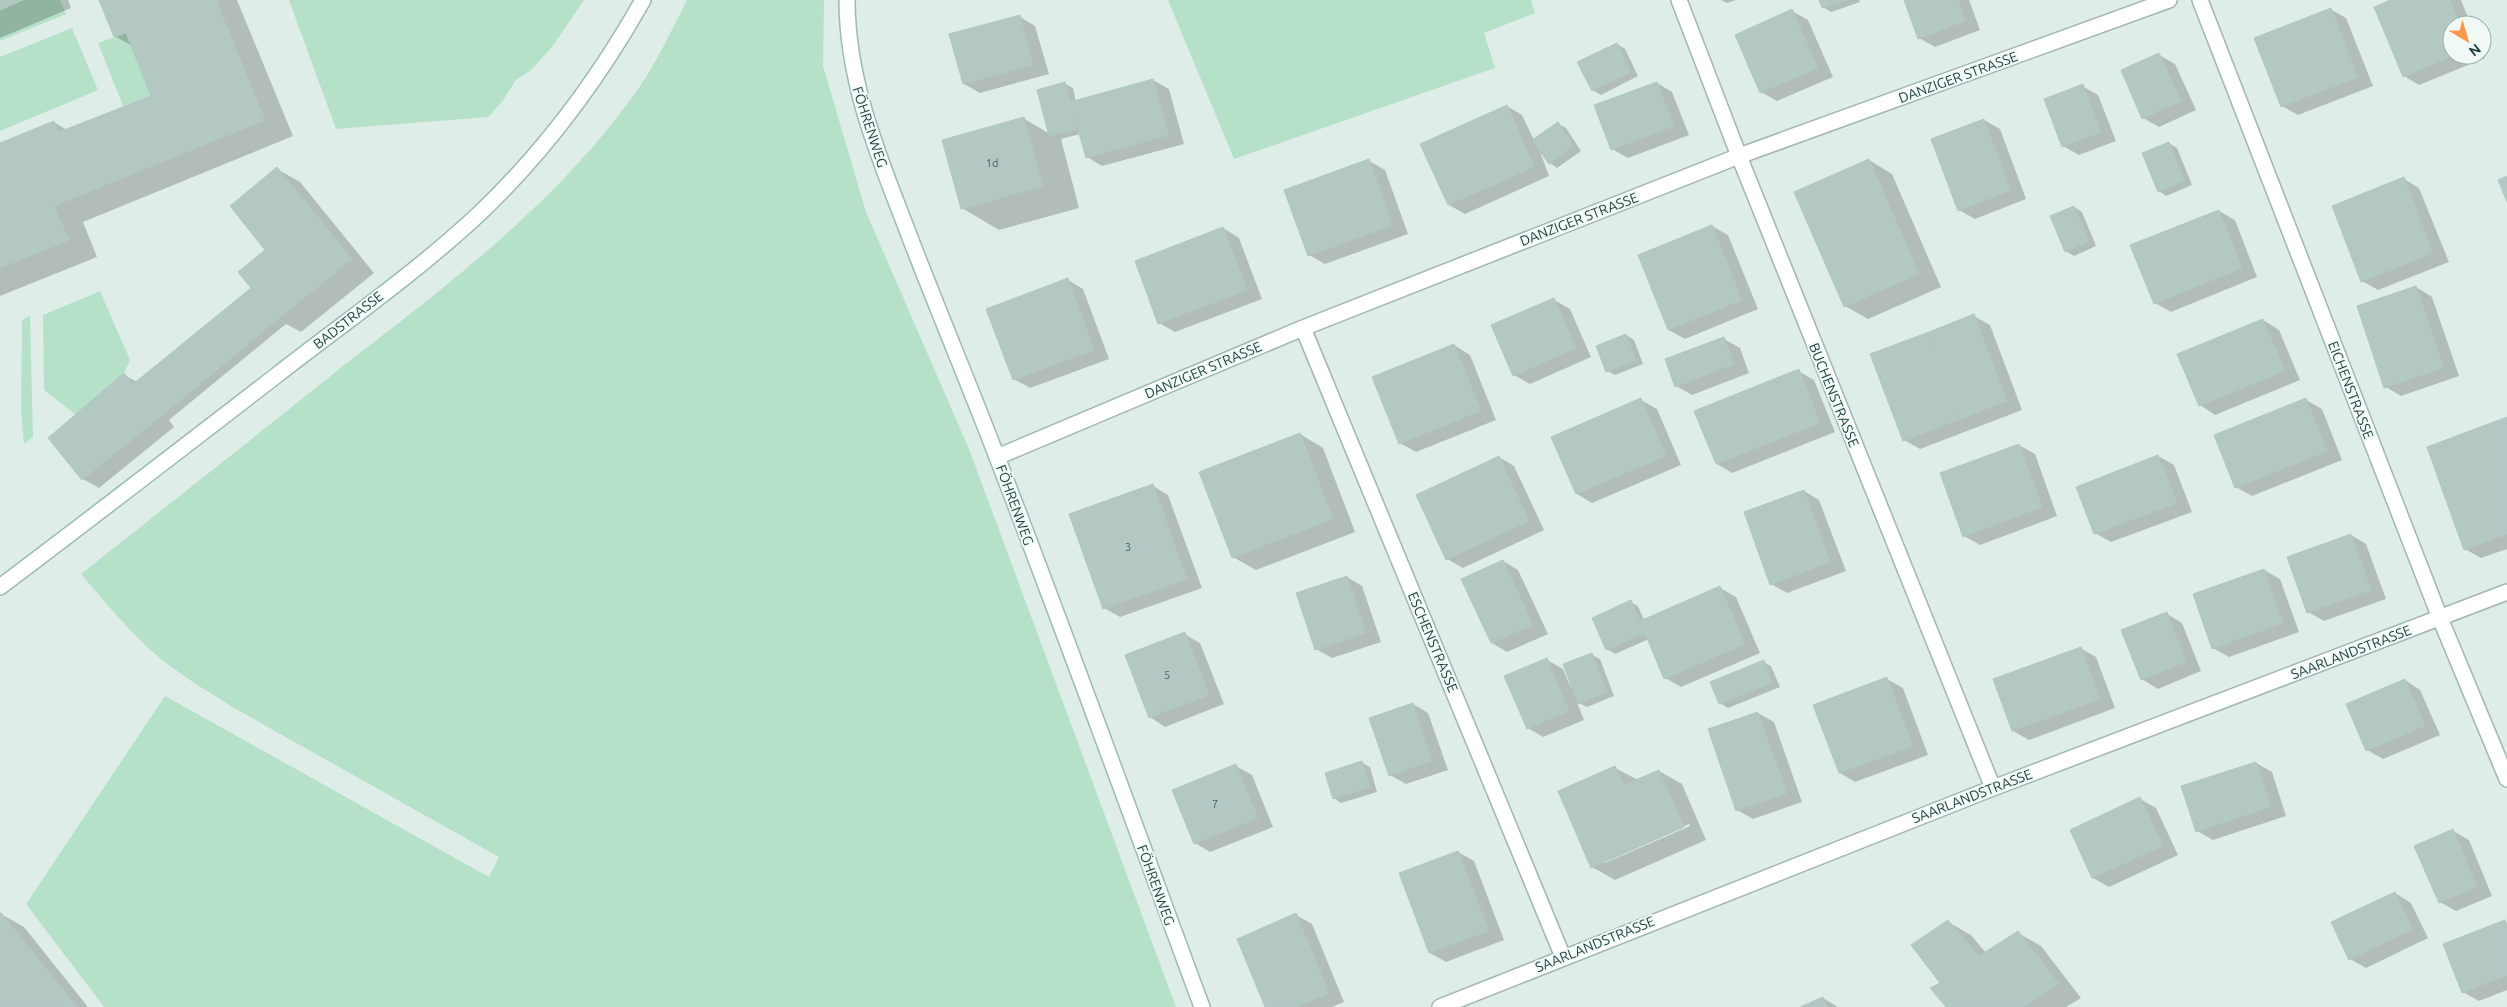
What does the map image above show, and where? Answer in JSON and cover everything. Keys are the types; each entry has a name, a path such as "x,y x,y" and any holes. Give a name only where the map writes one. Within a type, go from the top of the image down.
{"street":[{"name":"BADSTRASSE","path":"0,587 403,278 480,212 520,172 553,133 589,86 643,0"},
{"name":"FÖHRENWEG","path":"847,0 850,50 863,109 940,317 997,457 1202,1007"},
{"name":"BUCHENSTRASSE","path":"1679,0 1739,156 1992,788"},
{"name":"DANZIGER STRASSE","path":"997,457 1303,328 1739,156 2169,0"},
{"name":"EICHENSTRASSE","path":"2200,0 2440,618 2507,779"},
{"name":"ESCHENSTRASSE","path":"1303,328 1563,957"},
{"name":"SAARLANDSTRASSE","path":"1440,1007 1992,788 2507,592"}],"green space":[{"path":"23,0 60,0 66,14 0,41 0,10"},
{"path":"289,0 584,0 552,47 530,71 516,80 502,102 488,117 336,129"},
{"path":"687,0 824,0 823,66 866,212 969,449 1176,1007 104,1007 26,904 165,696 489,877 499,857 234,708 187,678 160,658 139,638 81,574 461,273 537,206 605,132 636,92 657,59"},
{"path":"1168,0 1531,0 1535,13 1484,33 1495,68 1234,159"},
{"path":"72,28 98,90 0,131 0,57"},
{"path":"126,33 151,96 123,106 98,43"},
{"path":"100,291 130,360 124,373 76,415 44,390 43,315"},
{"path":"30,316 33,437 24,444 21,413 22,320"}],"building":[{"path":"0,0 23,0 0,10"},
{"path":"99,0 216,0 265,120 54,206 69,240 0,268 0,143 54,121 59,132 151,96 126,33 114,37"},
{"path":"1819,0 1847,0 1822,8"},
{"path":"1904,0 1958,0 1965,21 1918,39"},
{"path":"2390,0 2450,0 2456,15 2442,15 2442,60 2403,77 2374,7"},
{"path":"2331,8 2358,77 2281,107 2254,38"},
{"path":"1792,9 1818,68 1760,93 1735,35"},
{"path":"1020,15 1033,65 963,84 949,34"},
{"path":"1617,43 1631,72 1592,91 1577,62"},
{"path":"2159,53 2181,101 2142,119 2121,70"},
{"path":"1153,79 1169,135 1086,158 1070,102"},
{"path":"1065,82 1077,129 1049,136 1037,90"},
{"path":"1657,82 1674,126 1611,150 1594,105"},
{"path":"2083,84 2101,132 2062,147 2044,99"},
{"path":"1507,105 1534,167 1448,205 1420,144"},
{"path":"1024,117 1043,186 961,209 942,140"},
{"path":"1984,119 2011,190 1958,211 1931,139"},
{"path":"1558,122 1574,146 1549,164 1532,140"},
{"path":"2169,142 2185,181 2158,192 2142,153"},
{"path":"1369,159 1393,225 1308,256 1284,190"},
{"path":"1869,159 1919,274 1844,307 1794,192"},
{"path":"277,167 352,259 277,320 238,272 265,250 230,206"},
{"path":"2507,176 2507,202 2498,180"},
{"path":"2404,177 2433,253 2361,282 2332,206"},
{"path":"2074,206 2089,241 2065,252 2050,216"},
{"path":"2219,210 2242,268 2154,304 2130,245"},
{"path":"1712,225 1742,300 1668,330 1638,255"},
{"path":"1223,227 1247,290 1158,324 1135,261"},
{"path":"1068,278 1094,350 1013,380 986,309"},
{"path":"2416,286 2444,368 2384,388 2357,306"},
{"path":"251,288 277,320 159,418 132,385"},
{"path":"1554,298 1576,348 1513,376 1491,325"},
{"path":"1974,314 2007,401 1961,419 1929,332"},
{"path":"2263,319 2285,371 2199,406 2177,354"},
{"path":"1929,332 1961,419 1903,441 1870,354"},
{"path":"1626,334 1636,360 1606,372 1596,346"},
{"path":"1724,337 1734,364 1675,387 1665,359"},
{"path":"1454,344 1481,411 1399,444 1372,377"},
{"path":"1799,369 1820,423 1716,464 1694,411"},
{"path":"124,373 159,418 82,480 48,438"},
{"path":"1641,398 1666,456 1576,494 1551,437"},
{"path":"2306,398 2327,451 2235,488 2214,435"},
{"path":"2507,417 2507,468 2443,492 2427,447"},
{"path":"1300,433 1333,519 1232,558 1199,472"},
{"path":"2019,444 2042,507 1963,537 1940,473"},
{"path":"2158,455 2177,503 2094,534 2076,487"},
{"path":"1499,456 1529,521 1446,560 1416,495"},
{"path":"2507,468 2507,534 2464,550 2443,492"},
{"path":"1153,484 1187,579 1103,609 1069,514"},
{"path":"1804,490 1830,562 1770,585 1744,512"},
{"path":"2351,534 2371,590 2307,613 2287,557"},
{"path":"1503,560 1533,625 1491,643 1461,579"},
{"path":"2264,569 2283,623 2212,649 2193,594"},
{"path":"1347,576 1366,633 1315,650 1296,593"},
{"path":"1720,586 1745,644 1664,679 1640,621"},
{"path":"1631,600 1645,633 1606,650 1592,618"},
{"path":"2167,612 2186,662 2141,680 2121,630"},
{"path":"1185,632 1209,695 1149,718 1125,655"},
{"path":"2081,647 2100,699 2012,731 1993,679"},
{"path":"1592,653 1607,692 1578,704 1563,664"},
{"path":"1547,658 1569,711 1527,729 1504,676"},
{"path":"1764,660 1772,683 1719,704 1710,682"},
{"path":"1887,677 1913,746 1839,773 1813,705"},
{"path":"2405,679 2425,726 2366,751 2346,704"},
{"path":"1413,703 1432,761 1389,776 1369,718"},
{"path":"1758,712 1787,793 1736,811 1708,729"},
{"path":"1362,761 1370,787 1333,799 1325,773"},
{"path":"2256,762 2271,807 2196,832 2181,786"},
{"path":"1236,764 1258,818 1194,844 1172,790"},
{"path":"1615,766 1624,785 1659,770 1684,827 1591,868 1558,791"},
{"path":"2140,797 2163,846 2092,878 2070,830"},
{"path":"2453,829 2477,887 2439,903 2414,846"},
{"path":"1458,851 1489,931 1429,953 1399,873"},
{"path":"2395,892 2413,929 2349,960 2331,922"},
{"path":"1,913 77,1007 0,1007"},
{"path":"1296,913 1329,993 1295,1007 1265,1007 1237,939"},
{"path":"1948,920 1979,956 2018,931 2059,984 2023,1007 1946,1007 1930,988 1940,983 1911,945"},
{"path":"2505,920 2507,926 2507,975 2462,993 2443,944"},
{"path":"1823,997 1827,1007 1800,1007"}]}
